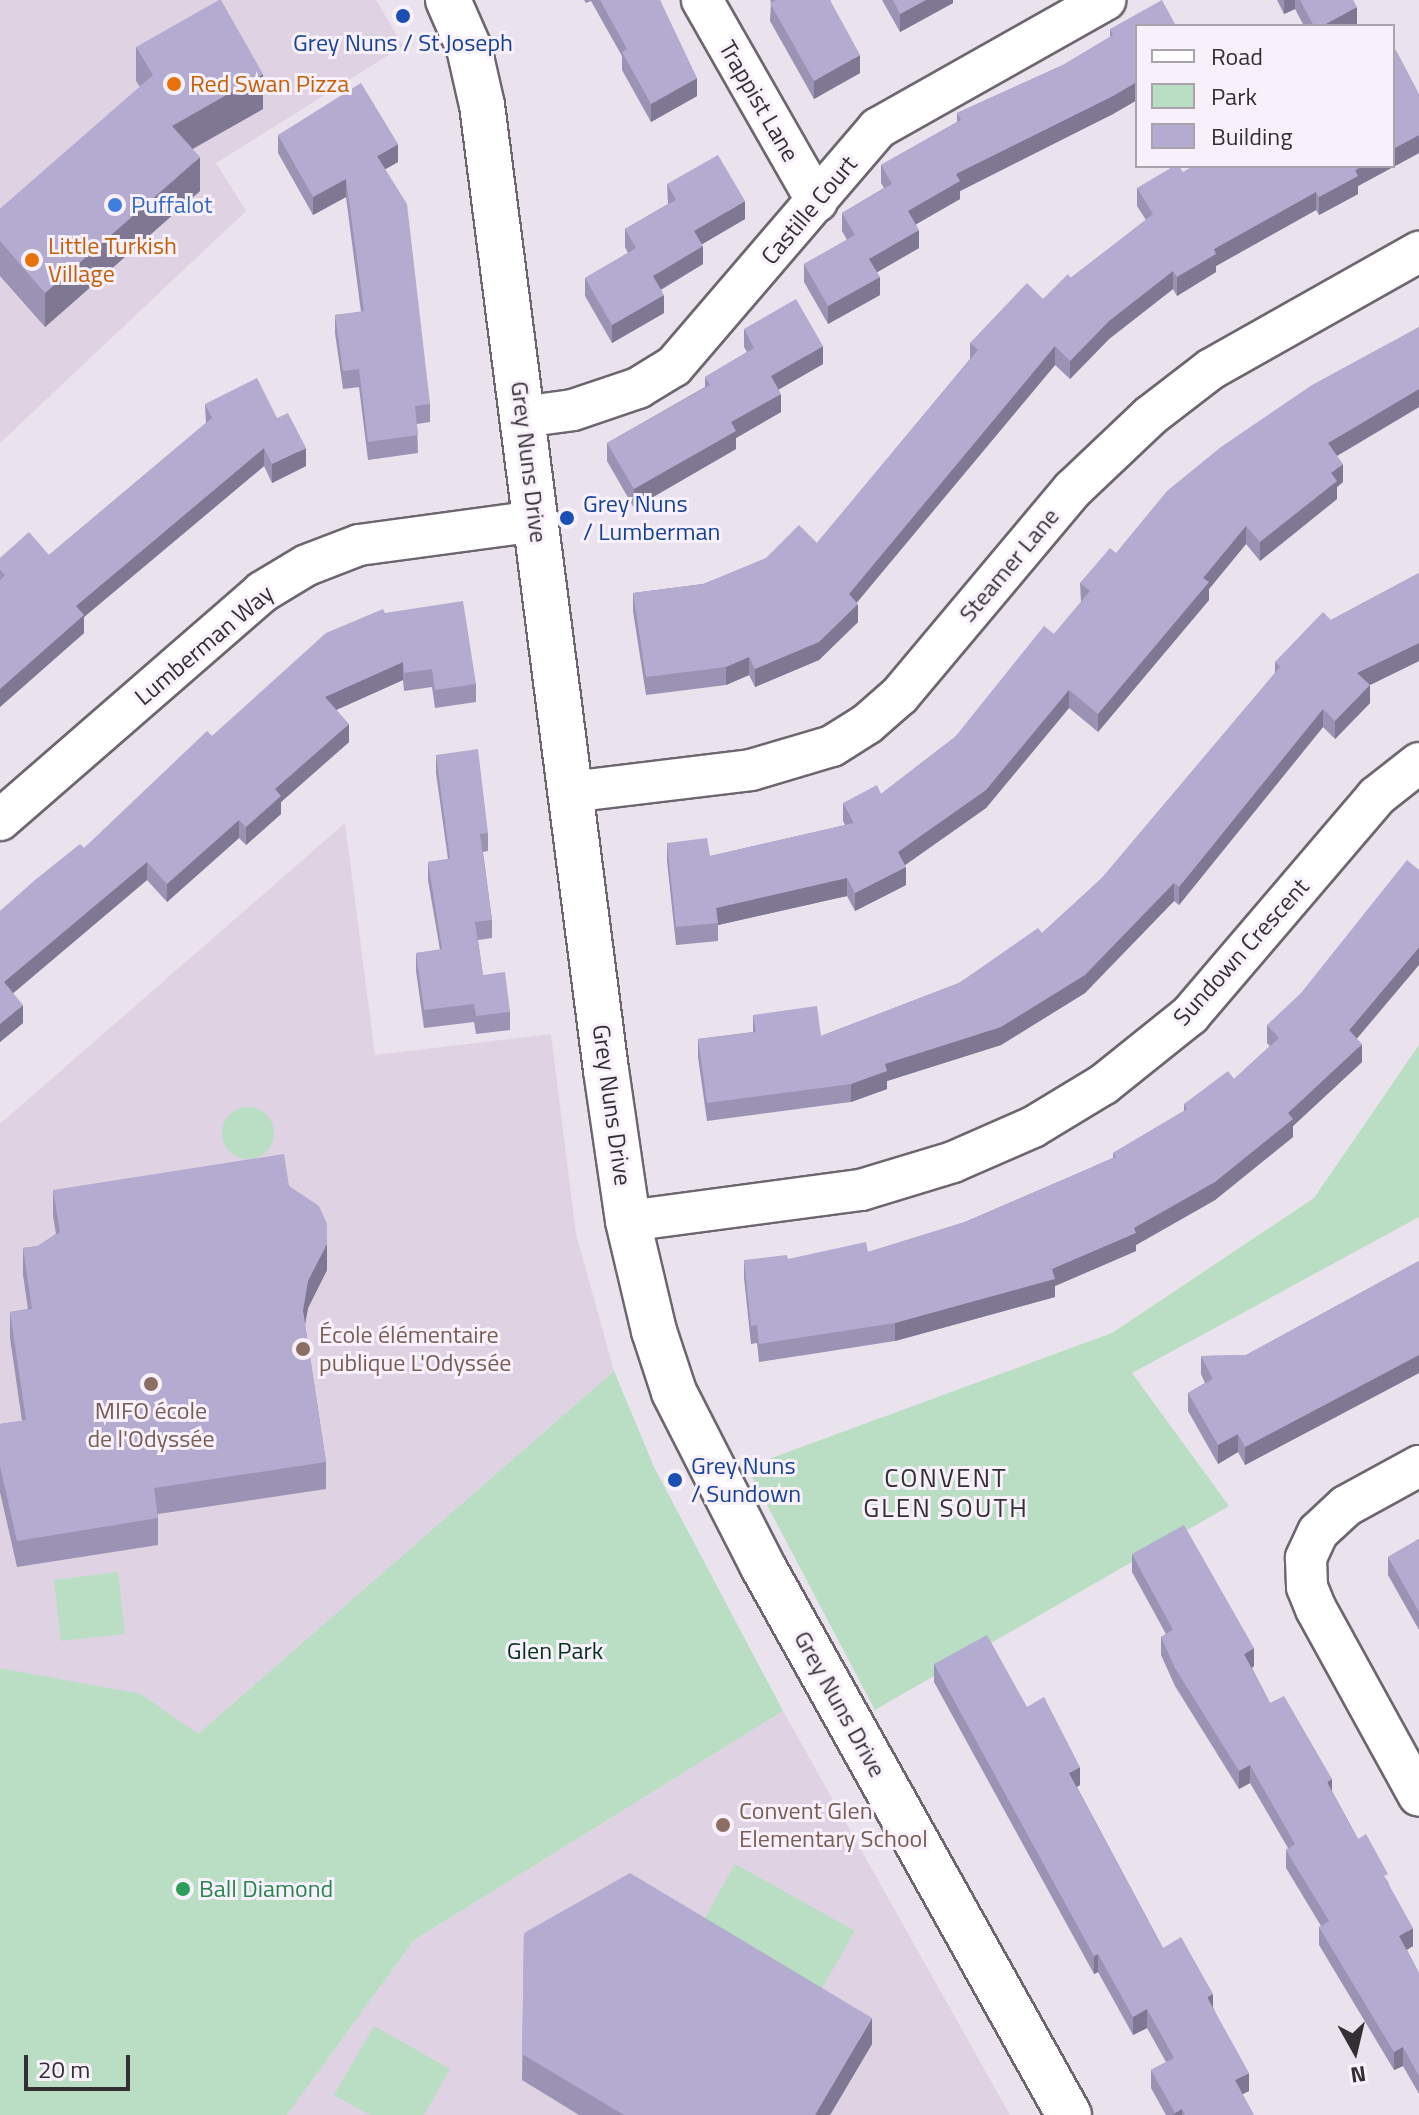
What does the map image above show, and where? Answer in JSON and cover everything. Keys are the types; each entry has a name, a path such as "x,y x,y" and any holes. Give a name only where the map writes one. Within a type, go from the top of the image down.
{"street":[{"name":"Grey Nuns Drive","path":"448,0 469,48 482,105 628,1221 660,1353 704,1455 1069,2115"},
{"name":"Trappist Lane","path":"702,0 817,202"},
{"name":"Castille Court","path":"522,417 573,410 638,388 674,366 878,128 1105,0"},
{"name":"Steamer Lane","path":"570,792 751,770 832,746 867,724 900,695 1072,490 1150,416 1211,369 1419,252"},
{"name":"Lumberman Way","path":"0,820 262,592 307,565 359,545 537,521"},
{"name":"Sundown Crescent","path":"628,1221 861,1190 953,1162 1033,1127 1104,1084 1190,1015 1377,796 1419,763"},
{"path":"1419,1466 1346,1506 1318,1532 1306,1558 1307,1587 1316,1609 1419,1796"}],"shaded area":[{"path":"0,0 376,0 403,46 216,163 246,211 0,443"},
{"name":"École élémentaire publique L'Odyssée","path":"345,823 375,1055 551,1034 576,1234 614,1371 0,1907 0,1124"},
{"name":"Convent Glen Elementary School","path":"783,1711 1010,2115 287,2115 414,1940"}],"green space":[{"path":"1419,1045 1419,1217 1132,1373 1229,1506 875,1710 747,1467 1112,1333 1314,1198"},
{"path":"248,1107 266,1115 274,1133 266,1151 248,1159 230,1151 222,1133 230,1115"},
{"name":"Glen Park","path":"614,1371 654,1467 783,1711 414,1940 287,2115 0,2115 0,1668 141,1694 198,1734"},
{"path":"118,1572 125,1634 61,1641 54,1580"},
{"path":"735,1864 855,1931 820,1992 701,1925"},
{"path":"374,2026 450,2069 424,2115 370,2115 334,2095"}],"building":[{"path":"219,0 263,74 172,126 200,157 45,293 0,241 0,209 153,75 136,47"},
{"path":"600,0 660,0 697,78 651,104 622,52 627,49"},
{"path":"776,0 830,0 860,55 814,81 770,3"},
{"path":"893,0 926,0 900,14"},
{"path":"1162,0 1175,24 1135,24 1135,83 956,174 960,181 908,211 919,230 869,259 880,277 828,306 804,264 855,235 842,213 892,184 881,165 961,120 957,113 1063,65 1113,35 1110,29"},
{"path":"1300,0 1353,0 1357,7 1326,24 1313,24"},
{"path":"1395,51 1419,94 1419,135 1395,148"},
{"path":"361,83 398,144 377,156 407,204 430,404 415,406 418,435 368,442 359,369 343,371 335,315 364,311 346,179 313,197 278,135"},
{"path":"718,155 745,201 694,231 703,246 653,276 664,295 612,325 585,278 636,248 625,229 676,200 667,184"},
{"path":"1171,168 1180,168 1183,172 1190,168 1358,168 1355,170 1358,176 1319,197 1316,192 1214,249 1216,254 1177,277 1173,271 1109,321 1070,361 1055,346 849,594 858,604 819,642 755,669 749,657 726,667 646,677 633,593 703,584 766,558 799,525 817,543 978,350 970,343 1027,283 1043,299 1068,274 1071,278 1153,214 1137,188"},
{"path":"796,299 823,346 771,376 781,394 731,422 736,431 634,489 607,443 710,385 705,377 754,348 744,329"},
{"path":"1419,327 1419,389 1328,443 1343,464 1331,473 1337,481 1260,542 1246,526 1203,578 1209,582 1098,714 1069,690 986,790 898,852 906,867 855,893 847,878 716,908 718,923 676,927 667,843 707,838 710,856 854,823 843,803 877,785 881,794 955,737 1044,626 1054,634 1090,591 1080,583 1110,548 1116,553 1167,491 1221,447 1312,385"},
{"path":"257,378 277,418 288,413 306,448 272,464 264,448 76,606 84,615 0,689 0,580 5,575 0,570 0,558 29,532 49,555 212,418 205,404"},
{"path":"1419,573 1419,643 1357,673 1370,685 1335,721 1323,709 1179,887 1174,883 1085,975 1001,1027 885,1064 887,1071 851,1084 707,1103 698,1039 756,1032 753,1015 817,1006 821,1036 959,983 1038,928 1042,933 1102,878 1280,667 1275,662 1323,612 1331,620"},
{"path":"463,601 476,684 435,690 432,669 404,673 403,662 325,697 349,724 275,789 281,796 246,827 239,820 167,884 147,862 4,982 23,1005 0,1024 0,911 80,844 84,848 207,731 212,736 326,633 383,609 385,613"},
{"path":"478,749 488,833 480,834 492,920 475,922 483,975 505,972 510,1012 476,1016 474,1004 424,1010 416,953 442,949 428,862 450,859 436,755"},
{"path":"1407,860 1419,870 1419,947 1349,1030 1362,1044 1288,1113 1293,1119 1215,1182 1134,1228 1136,1233 1052,1269 1055,1279 895,1323 759,1344 757,1325 751,1326 744,1260 787,1255 788,1259 866,1242 868,1252 965,1222 1116,1157 1113,1153 1187,1109 1184,1104 1228,1071 1234,1079 1279,1038 1267,1025 1301,993"},
{"path":"284,1154 289,1186 319,1206 327,1224 327,1244 308,1281 303,1310 326,1462 154,1488 158,1518 17,1541 0,1466 0,1424 26,1420 10,1312 32,1309 23,1248 38,1246 60,1232 53,1190"},
{"path":"1419,1261 1419,1355 1245,1447 1238,1434 1218,1445 1188,1393 1213,1379 1201,1356 1246,1355"},
{"path":"1184,1525 1254,1648 1244,1654 1270,1703 1284,1696 1332,1779 1327,1782 1358,1839 1366,1834 1388,1874 1384,1876 1413,1928 1399,1936 1419,1973 1419,2076 1403,2047 1394,2052 1319,1927 1329,1921 1286,1850 1295,1844 1250,1765 1239,1771 1175,1668 1161,1637 1173,1630 1132,1554"},
{"path":"1419,1539 1419,1612 1388,1557"},
{"path":"987,1635 1027,1707 1044,1697 1080,1767 1069,1773 1163,1948 1181,1937 1213,1994 1207,1997 1249,2073 1235,2080 1254,2115 1185,2115 1182,2109 1175,2113 1151,2070 1174,2058 1147,2009 1133,2017 1098,1954 1094,1956 934,1664"},
{"path":"630,1873 872,2018 815,2115 624,2115 522,2054 524,1933"}],"place":[{"name":"Grey Nuns / St Joseph","path":"403,16"},
{"name":"Red Swan Pizza","path":"174,84"},
{"name":"Puffalot","path":"115,205"},
{"name":"Little Turkish Village","path":"32,260"},
{"name":"Grey Nuns / Lumberman","path":"567,518"},
{"name":"École élémentaire publique L'Odyssée","path":"303,1349"},
{"name":"MIFO école de l'Odyssée","path":"151,1384"},
{"name":"Grey Nuns / Sundown","path":"675,1480"},
{"name":"Convent Glen Elementary School","path":"723,1825"},
{"name":"Ball Diamond","path":"183,1889"}],"district":[{"name":"CONVENT GLEN SOUTH","path":"946,1493"}]}
